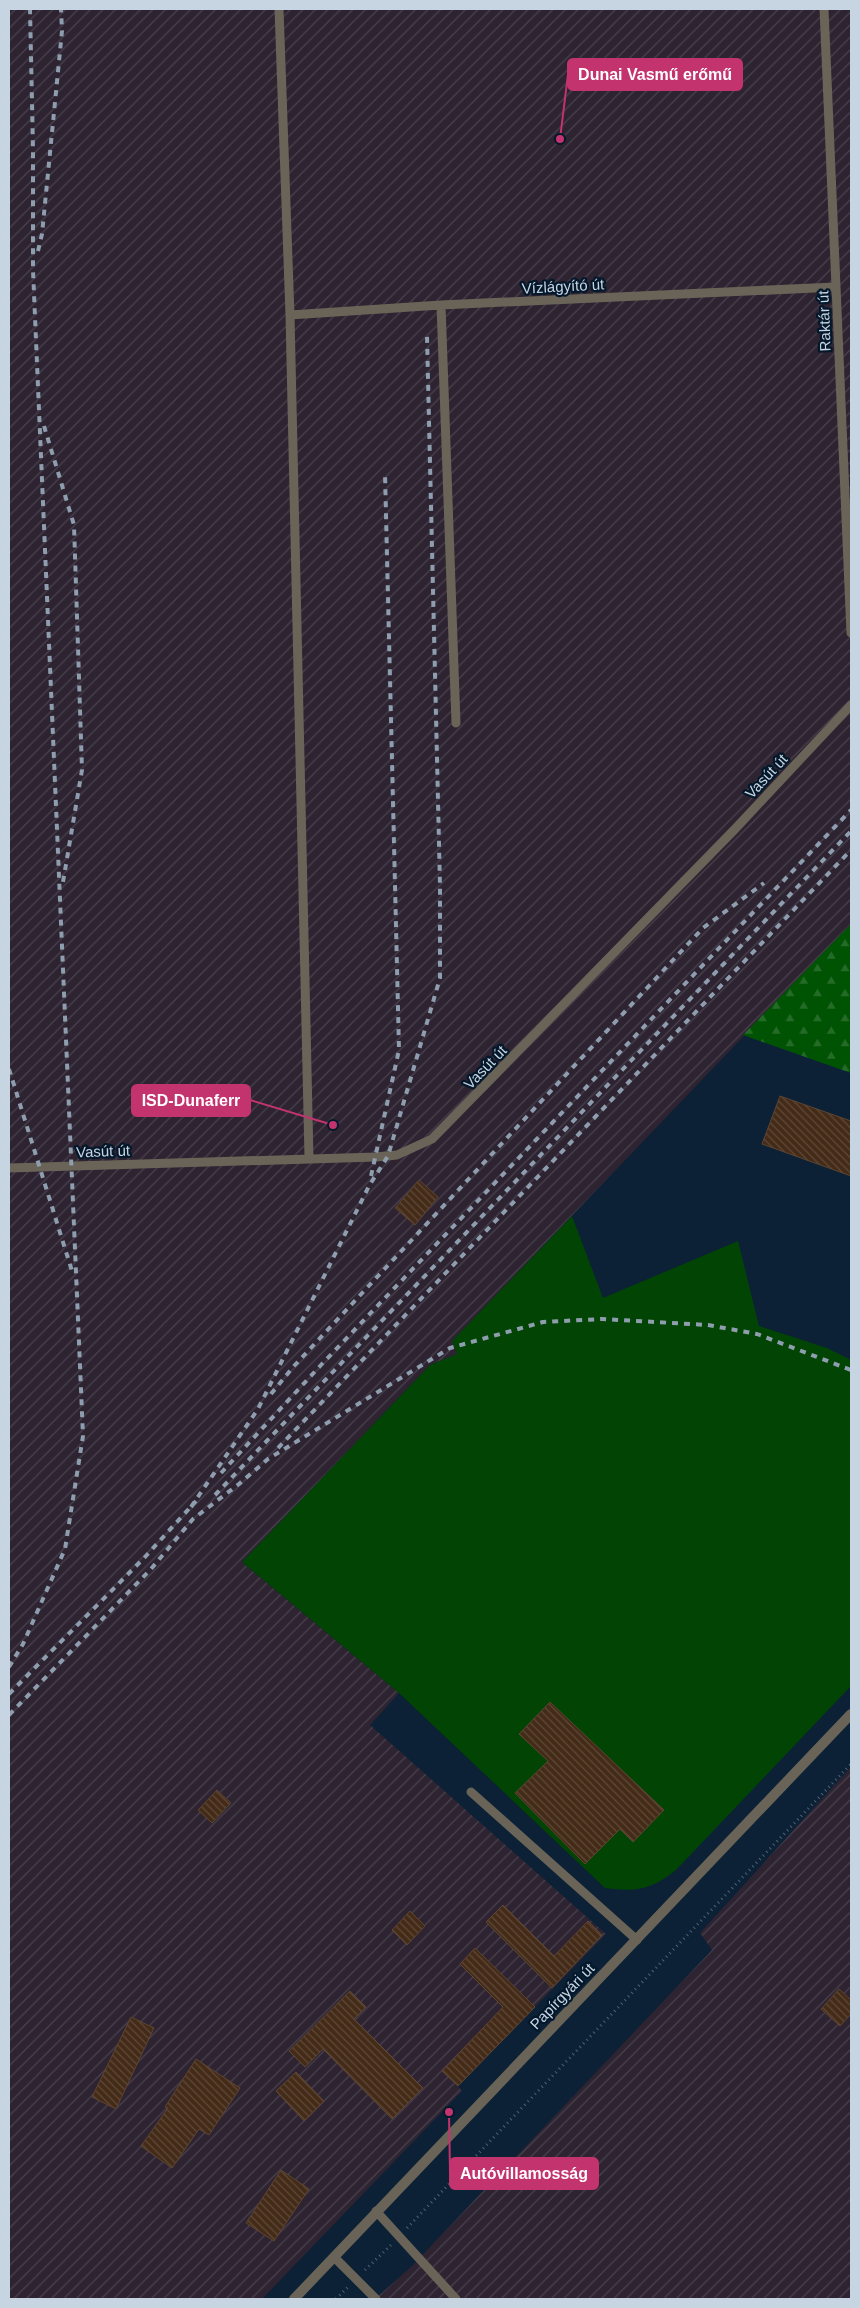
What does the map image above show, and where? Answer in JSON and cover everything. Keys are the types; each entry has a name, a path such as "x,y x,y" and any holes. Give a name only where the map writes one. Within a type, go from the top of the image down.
{"street":[{"name":"Papírgyári út","path":"294,2299 851,1714"}],"lane":[{"path":"279,9 290,315 309,1158"},
{"name":"Raktár út","path":"824,9 851,632"},
{"name":"Vízlágyító út","path":"290,315 440,305 836,287"},
{"path":"440,305 456,723"},
{"name":"Vasút út","path":"9,1168 396,1155 432,1139 722,843 851,705"},
{"path":"471,1792 637,1940"},
{"path":"376,2211 456,2299"},
{"path":"334,2257 376,2299"}],"path":[{"path":"336,2299 399,2236 851,1764"}],"shaded area":[{"path":"9,9 851,9 851,924 453,1340 457,1354 430,1365 242,1562 399,1693 370,1725 606,1934 458,2086 462,2091 262,2299 9,2299"},
{"path":"851,1767 851,2299 375,2299 412,2266 712,1950 700,1933"}],"green space":[{"path":"851,924 851,1073 743,1035"},
{"path":"572,1216 603,1298 738,1241 759,1326 827,1348 851,1360 851,1686 676,1870 651,1886 626,1890 605,1888 399,1693 242,1562 430,1365 457,1354 452,1341"}],"building":[{"path":"780,1096 851,1121 851,1176 762,1144"},
{"path":"419,1180 438,1197 415,1225 395,1208"},
{"path":"550,1702 664,1810 633,1842 620,1829 585,1864 515,1793 548,1761 519,1734"},
{"path":"217,1790 231,1803 212,1823 198,1810"},
{"path":"503,1905 554,1956 588,1921 602,1935 552,1988 486,1922"},
{"path":"410,1911 425,1926 407,1945 392,1930"},
{"path":"475,1948 535,2007 458,2086 442,2071 503,2007 460,1964"},
{"path":"839,1989 851,2000 851,2014 840,2026 821,2009"},
{"path":"350,1991 366,2007 354,2019 423,2088 392,2119 323,2049 305,2067 289,2051"},
{"path":"131,2017 154,2028 116,2109 92,2097"},
{"path":"196,2059 240,2088 209,2135 199,2129 172,2168 141,2146 168,2108 165,2107"},
{"path":"296,2072 324,2101 304,2121 276,2091"},
{"path":"281,2170 309,2189 274,2241 246,2223"}],"railway":[{"path":"9,1667 23,1644 65,1549 83,1436 33,270 30,9"},
{"path":"38,251 42,234 62,31 61,9"},
{"path":"191,1507 258,1409 369,1186 388,1156 440,978 440,886 427,336"},
{"path":"44,426 74,525 82,770 63,882"},
{"path":"371,1176 399,1050 385,473"},
{"path":"221,1473 321,1365 851,810"},
{"path":"215,1495 851,831"},
{"path":"278,1448 851,850"},
{"path":"271,1394 294,1366 703,928 764,883"},
{"path":"9,1069 72,1271"},
{"path":"9,1715 151,1569 193,1519 268,1459 450,1348 543,1322 602,1319 708,1325 757,1334 851,1370"},
{"path":"9,1694 145,1557 196,1501"}],"place":[{"name":"Dunai Vasmű erőmű","path":"560,139"},
{"name":"ISD-Dunaferr","path":"333,1125"},
{"name":"Autóvillamosság","path":"449,2112"}]}
